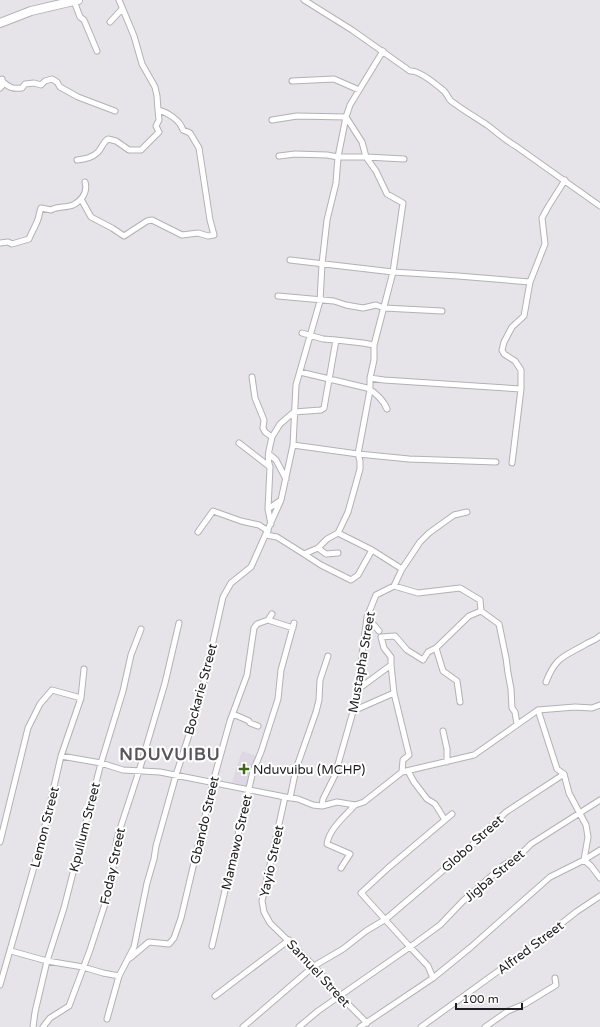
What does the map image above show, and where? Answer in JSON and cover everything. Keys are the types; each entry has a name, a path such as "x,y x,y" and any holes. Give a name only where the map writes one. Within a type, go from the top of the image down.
{"main road":[{"path":"0,22 31,10 76,0"}],"street":[{"path":"76,0 80,17 84,20 97,51"},
{"path":"77,160 86,160 98,152 108,139 116,141 128,150 141,150 159,132 156,126 159,120 155,87 142,64 134,36 119,0"},
{"path":"304,0 352,30 410,71 415,70 427,78 446,92 449,99 488,126 506,141 565,180 600,206"},
{"path":"110,22 122,9"},
{"name":"Bockarie Street","path":"107,1019 119,976 134,947 147,883 176,775 199,704 223,598 231,583 252,567 282,500 293,445 296,385 320,301 327,220 336,183 338,157 346,117 350,105 382,51"},
{"path":"292,81 334,78 359,90"},
{"path":"0,88 3,81 9,88 13,89 22,88 25,84 34,83 40,85 45,80 52,79 57,82 60,87 78,97 115,111"},
{"path":"81,199 91,217 124,236 147,221 152,220 182,235 198,233 208,236 214,234 210,220 199,148 190,134 183,130 181,124 176,119 163,111 158,110"},
{"path":"272,120 297,116 346,117 362,142 366,157 376,171 387,194 403,203 393,272 374,345 374,360 370,378 370,390 358,454 360,469 348,512 338,533 318,548 304,554"},
{"path":"279,156 295,154 327,155 338,157 366,157 404,160"},
{"path":"512,463 521,370 515,361 504,354 502,350 504,342 512,327 524,316 530,282 545,244 542,218 565,180"},
{"path":"0,243 8,242 12,244 29,239 31,231 37,223 41,208 51,210 54,208 72,206 81,199 87,187 85,182"},
{"path":"290,260 393,272 530,282"},
{"path":"278,296 320,301 334,301 363,308 376,305 384,308 442,311"},
{"path":"302,333 311,336 363,342 374,345"},
{"path":"271,524 268,509 270,467 268,462 272,437 280,424 294,412 320,410 324,408 336,340"},
{"path":"300,372 373,391 387,409"},
{"path":"252,377 254,398 264,420 263,428 265,432 272,437"},
{"path":"370,378 520,389"},
{"path":"239,443 270,467"},
{"path":"293,445 358,454 496,462"},
{"path":"269,454 276,460 286,479"},
{"path":"268,509 282,500"},
{"path":"198,532 213,511 241,521 259,525 267,533 277,537 322,565 351,580 358,575 372,550"},
{"path":"467,512 454,515 429,533 420,542 402,569 394,586 418,593 460,588 480,600 481,611 499,624 511,689 512,708 515,712 517,724"},
{"path":"338,533 372,550 402,569"},
{"path":"318,548 326,554 338,553"},
{"name":"Mustapha Street","path":"322,806 323,799 334,775 353,711 367,617 376,595 394,586"},
{"path":"402,772 403,760 409,755 394,693 391,657 384,648 382,637 395,636 407,650 423,660 428,652 436,648 469,616 481,611"},
{"name":"Gbando Street","path":"129,958 149,942 169,944 174,938 181,918 213,782 233,714 247,676 254,628 256,624 268,620 272,614"},
{"path":"367,617 379,631"},
{"name":"Mamawo Street","path":"212,946 253,771 261,752 278,699 281,670 294,625 268,620"},
{"name":"Foday Street","path":"43,1027 50,1018 70,1006 105,904 112,875 117,838 165,683 179,622"},
{"name":"Kpullum Street","path":"33,1027 47,961 64,908 101,763 123,691 131,655 141,629"},
{"path":"546,682 550,671 567,653 596,640 600,636"},
{"path":"436,648 443,671 457,681 460,702"},
{"name":"Yayio Street","path":"270,923 264,912 262,902 287,798 316,712 319,700 320,680 328,656"},
{"path":"357,690 391,665"},
{"name":"Lemon Street","path":"0,985 42,839 61,756 81,698 84,669"},
{"path":"0,842 28,728 40,704 52,690 81,698"},
{"path":"353,711 394,693"},
{"path":"61,756 101,763 123,770 160,772 213,782 298,799 313,805 322,806 337,802 355,805 364,802 402,772 474,755 538,710 575,707 592,708 600,705"},
{"path":"538,710 557,769 564,774 569,793 582,811 588,837 584,860"},
{"path":"233,714 258,726"},
{"path":"443,731 447,749 447,762"},
{"path":"408,771 414,782 427,799 436,804 445,820"},
{"name":"Globo Street","path":"243,1027 314,966 343,949 366,931 386,919 468,848 506,812 564,774"},
{"name":"Jigba Street","path":"299,1027 318,1011 440,925 463,901 504,865 520,855 531,844 600,800"},
{"path":"341,868 350,854 327,844 328,838 355,805"},
{"path":"433,978 428,966 362,893 388,868 452,814"},
{"path":"360,1027 433,978 471,947 550,877 600,850"},
{"path":"584,860 591,866 600,878"},
{"name":"Alfred Street","path":"421,1027 530,948 576,912 600,896"},
{"name":"Samuel Street","path":"270,923 289,940 367,1023"},
{"path":"215,996 289,940"},
{"path":"11,950 47,961 83,967 119,976"},
{"path":"487,1026 508,1011 525,1004 556,985 555,978"}],"shaded area":[{"name":"Nduvuibu (MCHP)","path":"242,751 256,756 247,787 232,782"}],"place":[{"name":"Nduvuibu (MCHP)","path":"244,769"}],"district":[{"name":"NDUVUIBU","path":"170,754"}]}
